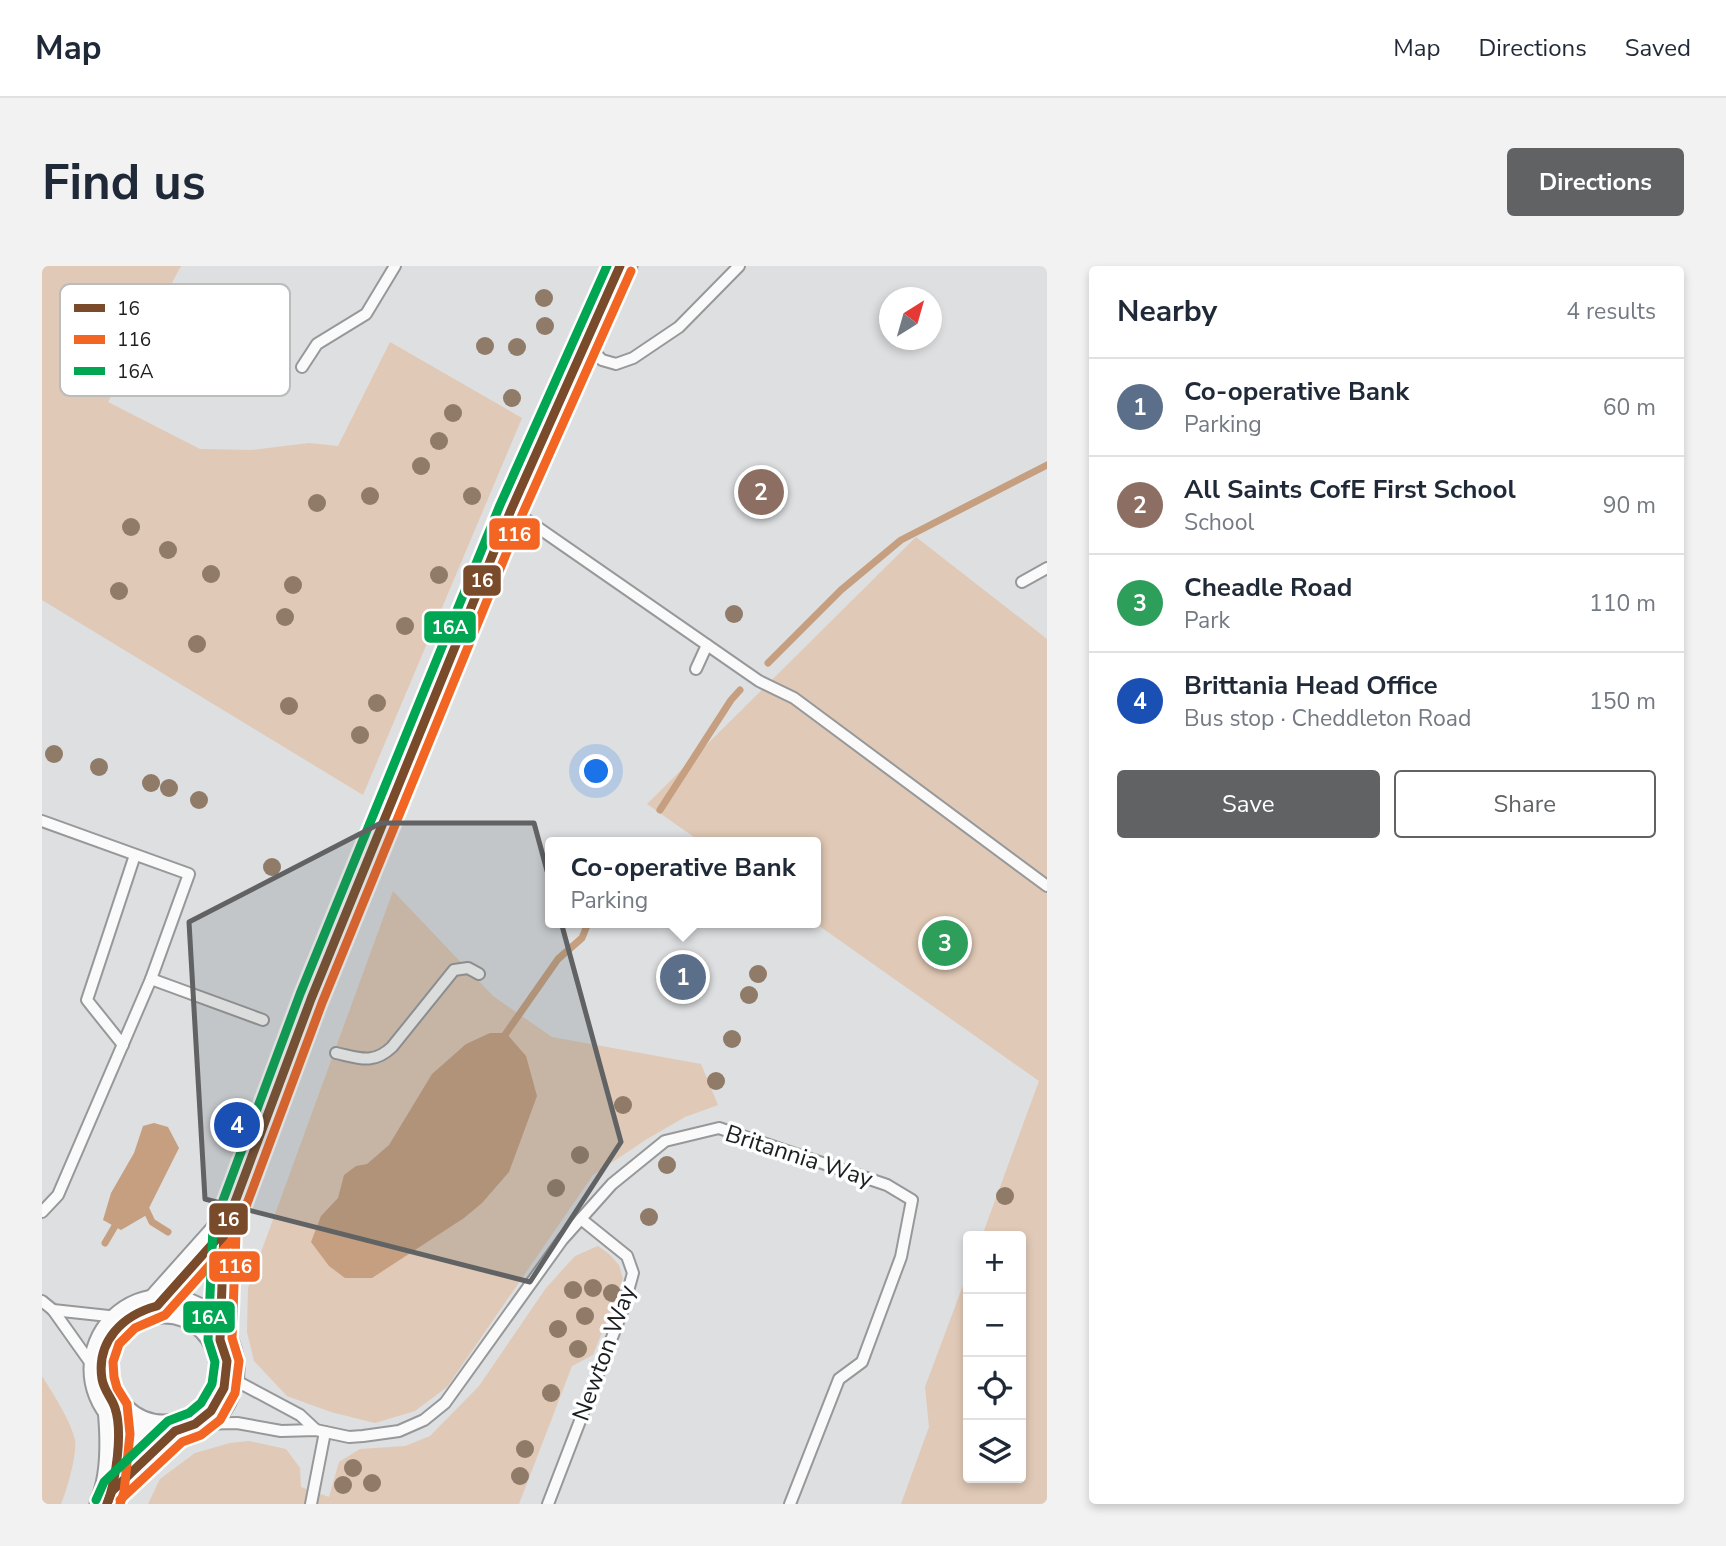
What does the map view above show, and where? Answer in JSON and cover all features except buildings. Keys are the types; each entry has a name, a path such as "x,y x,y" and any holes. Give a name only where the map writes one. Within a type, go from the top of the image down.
{"highway":[{"path":"220,1340 224,1231 320,976 511,510 620,266"},
{"path":"157,1306 224,1231"},
{"path":"157,1306 181,1308 195,1314 213,1328 220,1340 227,1361 227,1376 217,1403 185,1427 109,1498 118,1434 101,1361 104,1350 115,1329 141,1310 157,1306"},
{"path":"108,1394 124,1418 142,1428 154,1431 185,1427"}],"lane":[{"path":"302,367 317,344 366,314 395,266"},
{"path":"585,344 602,360 616,364 633,358 679,327 739,266"},
{"path":"511,510 759,681 794,698 1047,886"},
{"path":"1022,582 1047,568"},
{"path":"696,669 708,645"},
{"path":"42,821 189,874 124,1045 58,1195 42,1212"},
{"path":"124,1045 87,1000 135,855"},
{"path":"336,1053 365,1059 381,1058 454,970 468,968 479,974"},
{"path":"151,979 263,1020"},
{"name":"Britannia Way","path":"185,1427 237,1423 281,1431 321,1431 349,1437 399,1431 424,1420 445,1403 562,1240 612,1184 664,1141 719,1128 887,1185 912,1200 901,1257 862,1362 839,1379 790,1504"},
{"name":"Newton Way","path":"548,1504 623,1309 633,1273 627,1255 581,1219"},
{"path":"42,1301 53,1310 108,1394"},
{"path":"53,1310 127,1318"},
{"path":"227,1376 300,1415 321,1431 311,1504"}],"highlighted area":[{"path":"381,823 534,823 621,1142 530,1282 205,1199 189,922"}],"shaded area":[{"path":"42,266 181,266 171,284 60,284 60,396 111,396 108,402 200,449 251,450 309,443 338,446 390,342 522,418 363,795 42,600"},
{"path":"916,537 1047,639 1047,1504 901,1504 929,1427 925,1387 963,1285 963,1483 1026,1483 1026,1231 984,1231 1039,1081 821,927 821,837 694,837 647,804"},
{"path":"393,891 493,996 552,1037 701,1064 718,1105 685,1117 593,1175 447,1387 415,1411 375,1423 331,1412 287,1396 254,1361 247,1332 248,1288"},
{"path":"490,1033 506,1033 526,1056 537,1096 509,1172 482,1203 464,1218 372,1278 345,1278 329,1266 311,1242 321,1216 338,1198 344,1175 356,1166 367,1164 389,1145 432,1074 466,1044"},
{"path":"154,1123 168,1127 179,1148 145,1216 121,1230 103,1220 111,1193 134,1153 143,1126"},
{"path":"598,1246 619,1265 623,1279 593,1355 572,1366 519,1504 148,1504 160,1479 195,1453 230,1443 249,1441 286,1449 300,1468 301,1487 329,1497 339,1462 360,1449 405,1446 430,1436 479,1386 546,1288 575,1256"},
{"path":"42,1376 65,1416 75,1440 69,1482 61,1504 42,1504"}],"waterway":[{"path":"768,663 841,590 901,540 1047,465"},
{"path":"660,810 740,690"},
{"path":"502,1039 558,959 582,938 586,928"},
{"path":"144,1205 152,1222 168,1232"},
{"path":"105,1243 116,1220"}],"transit line":[{"name":"16A","path":"96,1500 104,1482 168,1421 189,1413 201,1403 212,1384 215,1362 208,1340 213,1227 300,994 500,505 607,266"},
{"name":"16","path":"107,1504 116,1470 118,1430 115,1408 102,1379 103,1353 114,1332 133,1316 157,1306 224,1231 311,999 511,510 620,266"},
{"name":"116","path":"120,1500 182,1442 201,1435 220,1420 235,1393 239,1361 232,1338 236,1233 322,1003 522,515 631,271"},
{"name":"16","path":"107,1504 112,1491 175,1431 195,1424 211,1411 224,1388 227,1361 220,1340 224,1231 234,1207"},
{"name":"116","path":"120,1504 124,1492 130,1434 127,1404 114,1377 113,1362 119,1344 135,1328 165,1315 233,1239"}],"place":[{"name":"All Saints CofE First School","path":"761,492"},
{"name":"Cheadle Road","path":"945,943"},
{"name":"Co-operative Bank","path":"683,977"},
{"name":"Brittania Head Office","path":"237,1125"}]}
